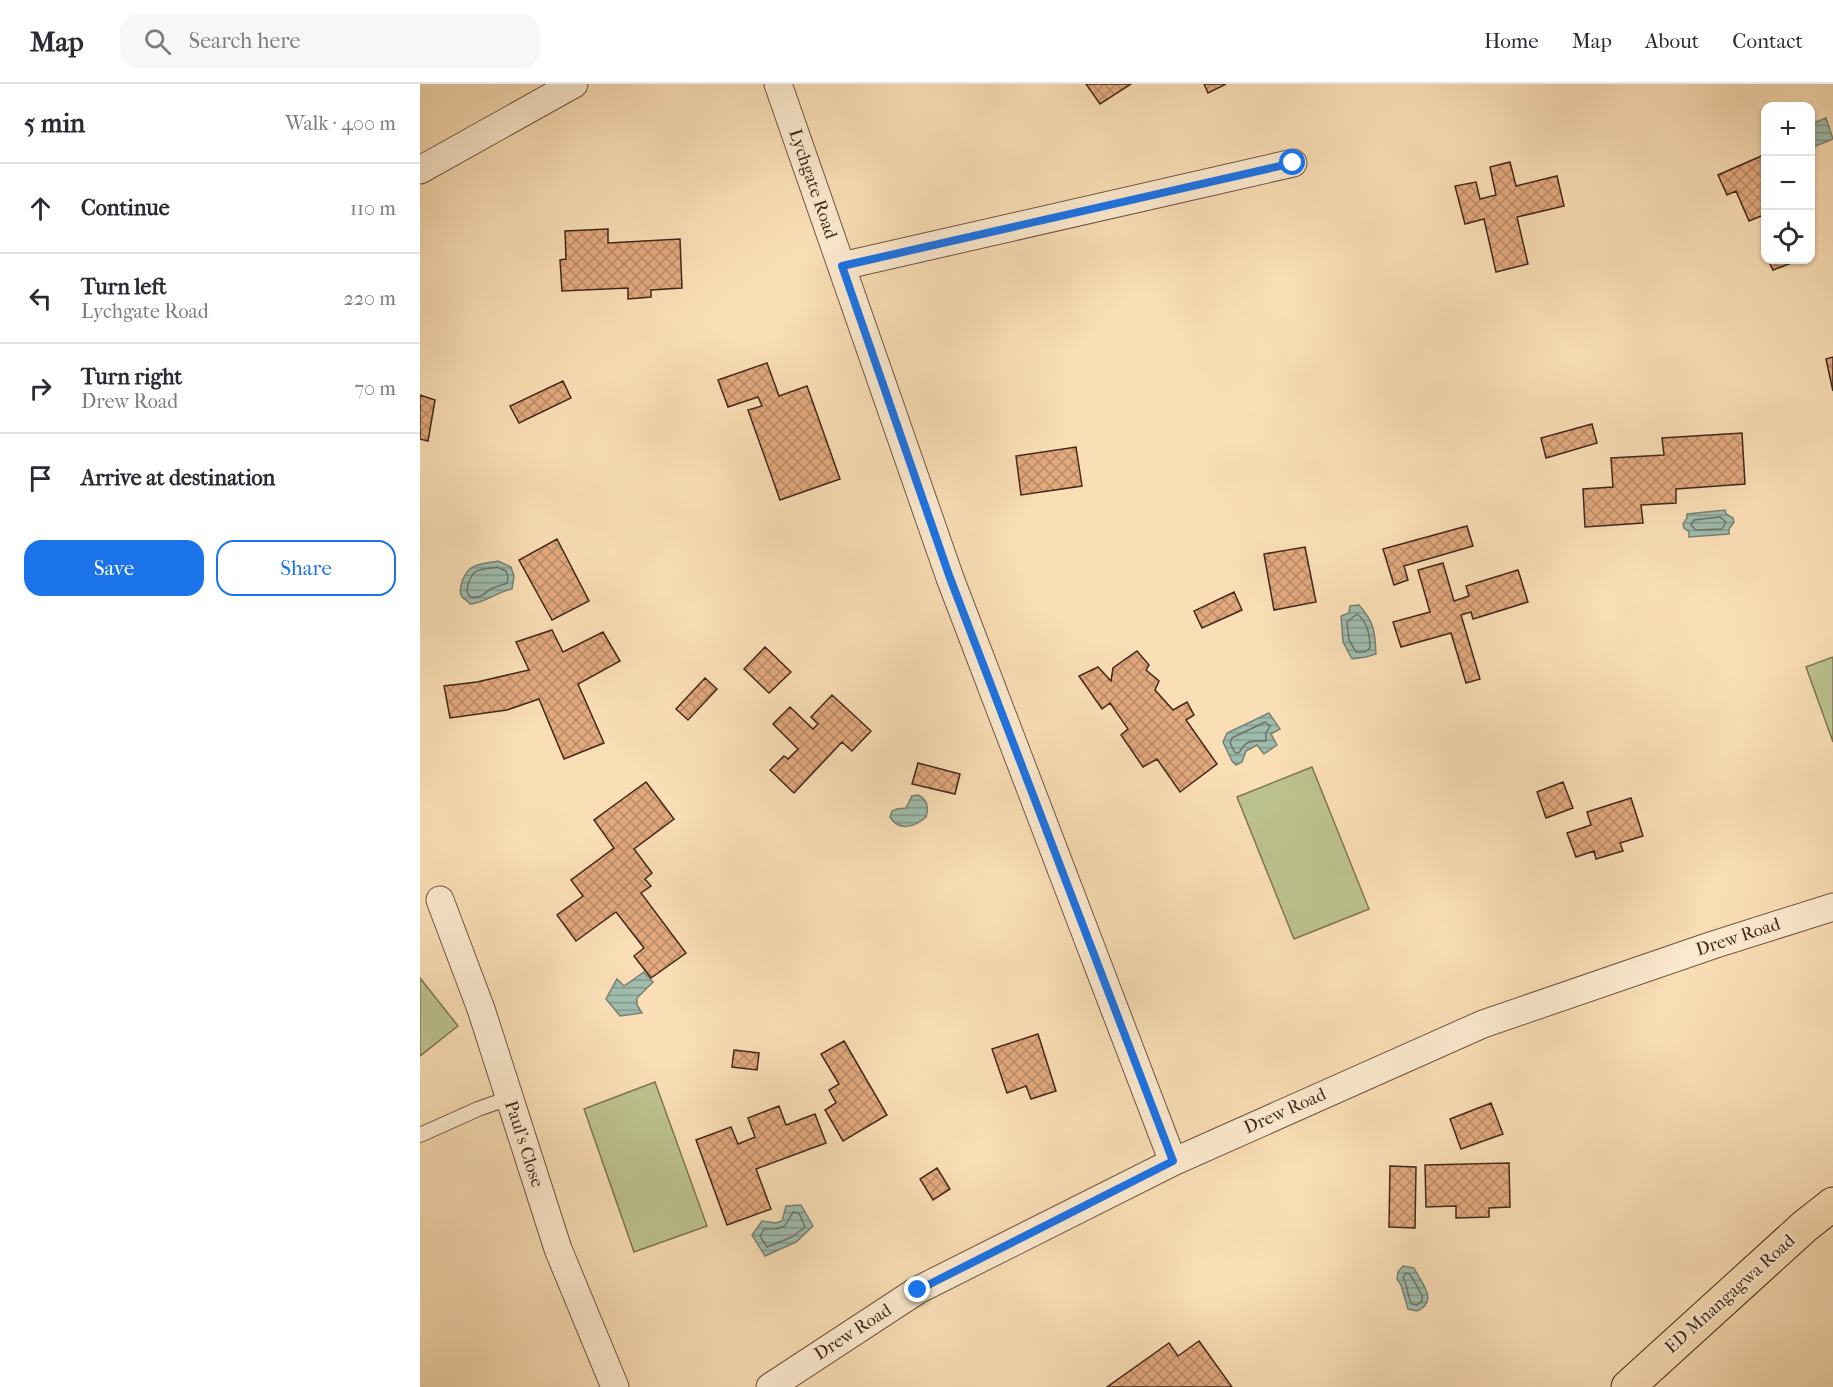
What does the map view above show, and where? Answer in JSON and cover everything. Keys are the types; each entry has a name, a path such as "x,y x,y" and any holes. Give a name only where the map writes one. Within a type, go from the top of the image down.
{"highway":[{"name":"ED Mnangagwa Road","path":"1628,1387 1833,1204"}],"street":[{"path":"420,170 574,84"},
{"name":"Lychgate Road","path":"778,84 950,578 1173,1161"},
{"path":"842,266 1293,163"},
{"name":"Paul's Close","path":"440,900 481,1009 558,1249 615,1387"},
{"name":"Drew Road","path":"770,1387 918,1290 1173,1161 1483,1024 1713,945 1833,907"}],"lane":[{"path":"420,1136 478,1109 509,1098"}],"green space":[{"path":"1833,657 1833,742 1806,667"},
{"path":"1312,767 1369,909 1294,939 1237,797"},
{"path":"420,978 458,1026 420,1056"},
{"path":"655,1082 707,1226 634,1252 584,1109"}],"water":[{"path":"1826,118 1833,139 1815,146 1815,122"},
{"path":"1725,510 1734,522 1729,529 1729,534 1689,537 1689,532 1683,524 1687,514"},
{"path":"498,561 511,567 514,576 512,589 481,602 470,604 461,593 461,585 465,576 470,569 476,566"},
{"path":"1359,605 1373,627 1376,654 1352,659 1343,642 1341,616 1349,613 1350,606"},
{"path":"1269,713 1280,729 1271,734 1277,745 1264,754 1257,745 1246,751 1242,762 1236,765 1223,742 1227,733"},
{"path":"918,795 926,804 926,817 907,826 894,822 890,817 892,811 906,808 912,796"},
{"path":"644,972 653,982 637,998 637,1005 642,1013 620,1016 606,999 617,979 624,986"},
{"path":"801,1205 813,1226 796,1242 765,1256 752,1235 762,1221 776,1223 782,1221 786,1206"},
{"path":"1403,1266 1414,1268 1427,1292 1427,1302 1417,1311 1408,1309 1397,1279 1398,1272"}],"building":[{"path":"1086,84 1131,84 1100,104"},
{"path":"1204,84 1226,84 1208,93"},
{"path":"1761,156 1761,216 1749,221 1736,191 1727,195 1718,175"},
{"path":"1510,162 1516,186 1557,176 1564,206 1517,217 1528,264 1496,272 1484,219 1465,224 1455,186 1476,182 1480,199 1496,195 1490,167"},
{"path":"608,229 608,243 680,239 682,288 651,290 651,297 628,299 628,288 562,291 560,260 566,259 565,231"},
{"path":"1770,264 1789,264 1773,270"},
{"path":"1833,357 1833,391 1826,359"},
{"path":"767,363 779,396 807,386 840,479 780,500 748,410 762,406 758,397 728,407 718,380"},
{"path":"563,381 571,398 519,423 510,406"},
{"path":"420,395 435,400 428,441 420,439"},
{"path":"1592,424 1597,443 1546,458 1541,438"},
{"path":"1742,433 1745,484 1676,489 1676,503 1641,505 1643,523 1585,527 1583,489 1613,487 1611,458 1664,455 1662,438"},
{"path":"1076,447 1082,486 1021,495 1016,456"},
{"path":"1467,526 1473,546 1404,566 1408,580 1394,585 1383,549"},
{"path":"557,539 589,601 552,620 519,560"},
{"path":"1305,547 1316,602 1274,610 1264,554"},
{"path":"1443,563 1454,601 1469,596 1466,586 1518,570 1528,602 1473,619 1471,612 1461,615 1480,679 1466,683 1451,633 1401,647 1393,622 1430,612 1418,570"},
{"path":"1234,592 1242,610 1202,628 1194,611"},
{"path":"552,630 563,652 603,632 620,661 578,684 604,743 564,759 539,699 507,710 450,718 444,686 477,682 529,670 516,642"},
{"path":"765,647 791,672 769,693 744,669"},
{"path":"1137,651 1149,665 1146,670 1159,681 1155,690 1173,710 1187,702 1194,715 1186,720 1217,764 1180,792 1157,759 1143,767 1121,735 1128,729 1110,703 1102,709 1079,676 1098,667 1111,681 1113,668"},
{"path":"705,678 717,689 688,720 676,709"},
{"path":"832,695 871,731 852,751 842,742 794,793 770,770 784,756 788,759 798,749 773,724 790,707 813,729 818,724 811,717"},
{"path":"918,763 960,774 955,794 912,784"},
{"path":"646,782 674,819 634,849 652,873 645,879 651,886 641,893 686,953 651,978 634,956 644,948 616,912 576,941 557,915 583,896 571,880 614,848 594,820"},
{"path":"1563,782 1573,808 1546,818 1537,792"},
{"path":"1631,798 1643,836 1620,843 1623,851 1596,859 1594,851 1576,857 1567,833 1591,825 1587,812"},
{"path":"1038,1034 1056,1091 1031,1099 1026,1086 1007,1093 992,1049"},
{"path":"844,1041 887,1115 843,1141 825,1110 836,1103 829,1090 839,1084 821,1054"},
{"path":"734,1050 759,1053 757,1070 732,1067"},
{"path":"1491,1103 1503,1134 1461,1149 1450,1119"},
{"path":"779,1106 786,1125 815,1114 826,1143 756,1169 771,1209 727,1225 696,1140 731,1127 738,1144 755,1137 748,1118"},
{"path":"1509,1163 1510,1207 1489,1208 1489,1217 1456,1218 1456,1206 1426,1207 1425,1165"},
{"path":"1390,1166 1416,1167 1415,1228 1389,1227"},
{"path":"937,1168 950,1189 933,1200 920,1179"},
{"path":"1199,1341 1232,1387 1107,1387 1169,1343 1178,1356"}],"route":[{"path":"918,1290 1173,1161 950,578 842,266 1293,163"}]}
